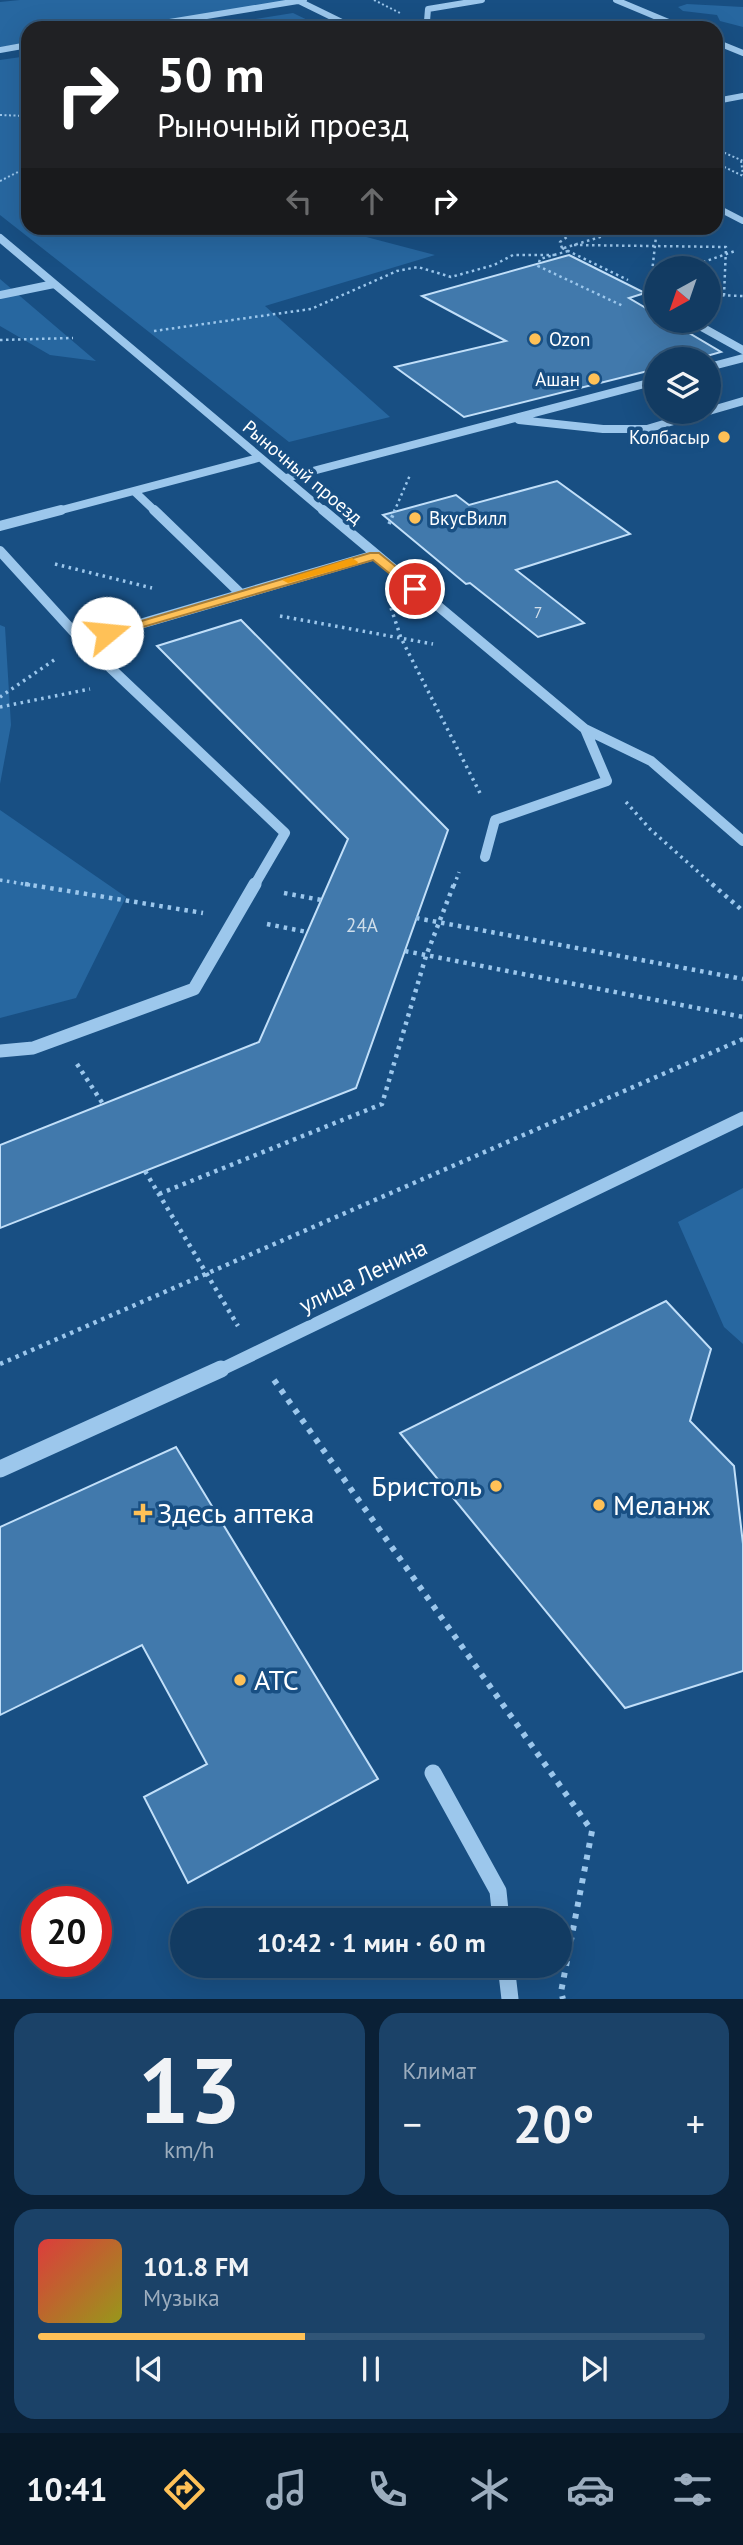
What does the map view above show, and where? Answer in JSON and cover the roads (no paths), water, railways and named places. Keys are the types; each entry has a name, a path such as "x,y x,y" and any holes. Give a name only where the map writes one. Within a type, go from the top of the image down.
{"street":[{"path":"175,21 302,0 341,21"},
{"path":"427,21 428,9 482,0"},
{"path":"615,0 666,21"},
{"path":"723,44 743,53"},
{"path":"0,50 21,46"},
{"path":"723,100 743,96"},
{"path":"723,211 743,221"},
{"name":"Рыночный проезд","path":"0,238 258,458 286,478 585,730"},
{"path":"0,295 54,284"},
{"path":"712,333 743,350"},
{"path":"721,364 743,358"},
{"path":"286,478 644,384"},
{"path":"721,407 743,401"},
{"path":"511,419 603,429 647,429 664,424"},
{"path":"0,526 258,458"},
{"path":"135,492 240,593"},
{"path":"0,551 82,641 285,833 194,989 33,1048 0,1051"},
{"path":"82,641 375,555"},
{"path":"485,857 495,820 607,781 585,730"},
{"path":"585,730 651,761 743,841"},
{"name":"улица Ленина","path":"0,1469 255,1354 743,1118"},
{"path":"433,1773 498,1891 500,1908"},
{"path":"508,1978 510,1999"}],"place":[{"name":"Ozon","path":"535,339"},
{"name":"Ашан","path":"594,379"},
{"name":"Колбасыр","path":"724,437"},
{"name":"ВкусВилл","path":"415,518"},
{"name":"Бристоль","path":"496,1486"},
{"name":"Меланж","path":"599,1505"},
{"name":"Здесь аптека","path":"143,1513"},
{"name":"АТС","path":"240,1680"}]}
